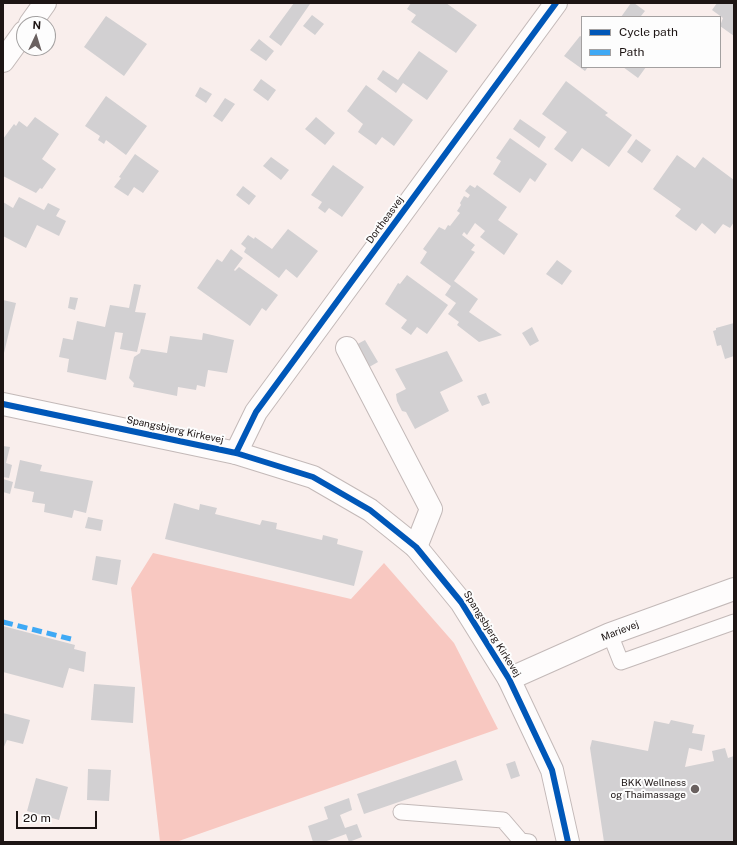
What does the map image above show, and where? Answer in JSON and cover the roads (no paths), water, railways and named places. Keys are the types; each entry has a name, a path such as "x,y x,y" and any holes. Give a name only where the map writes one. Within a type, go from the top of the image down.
{"street":[{"path":"36,16 45,3"},
{"name":"Dortheasvej","path":"236,453 256,412 556,3"},
{"path":"3,61 16,43"},
{"path":"347,348 431,509 416,547"},
{"name":"Spangsbjerg Kirkevej","path":"3,404 236,453 313,477 370,510 416,547 461,602 509,679 552,770 568,842"},
{"name":"Marievej","path":"509,679 610,634 733,592"}],"lane":[{"path":"610,634 621,662 734,622"},
{"path":"401,812 503,820 521,841 528,842"}],"place":[{"name":"BKK Wellness og Thaimassage","path":"695,789"}]}
